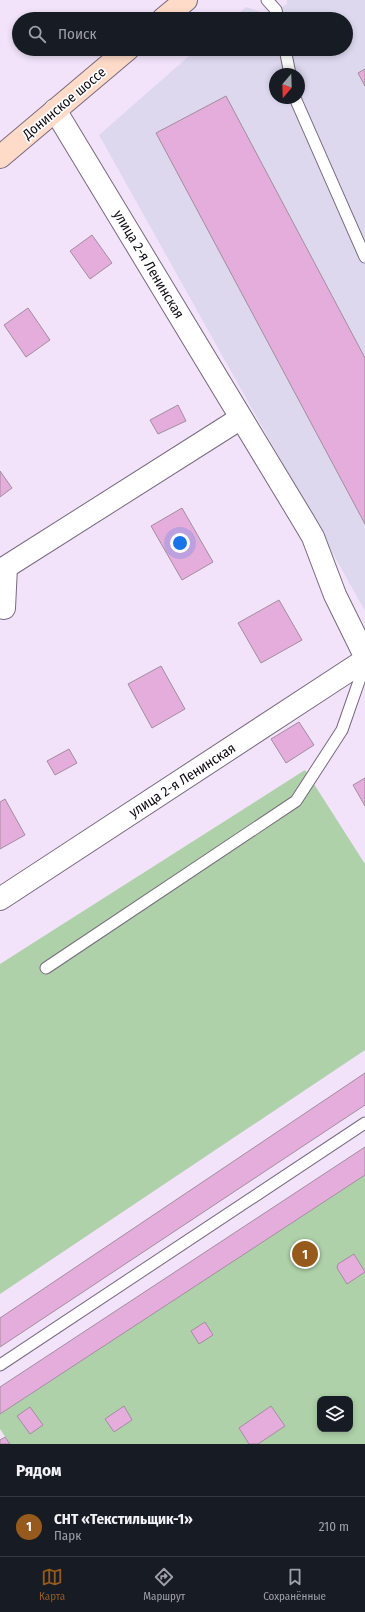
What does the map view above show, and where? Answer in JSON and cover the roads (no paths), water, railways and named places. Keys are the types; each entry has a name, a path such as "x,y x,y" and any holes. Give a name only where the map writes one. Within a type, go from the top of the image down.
{"main road":[{"path":"171,12 186,0"},
{"name":"Донинское шоссе","path":"0,156 120,56"}],"street":[{"name":"улица 2-я Ленинская","path":"55,110 313,537 335,595 365,656"},
{"path":"4,608 6,567 241,418"},
{"name":"улица 2-я Ленинская","path":"0,899 365,660"}],"lane":[{"path":"267,0 276,12"},
{"path":"286,56 289,68"},
{"path":"298,104 365,257"},
{"path":"46,968 296,801 342,730 365,664"},
{"path":"0,1365 365,1123"}],"place":[{"name":"СНТ «Текстильщик-1»","path":"305,1254"}]}
